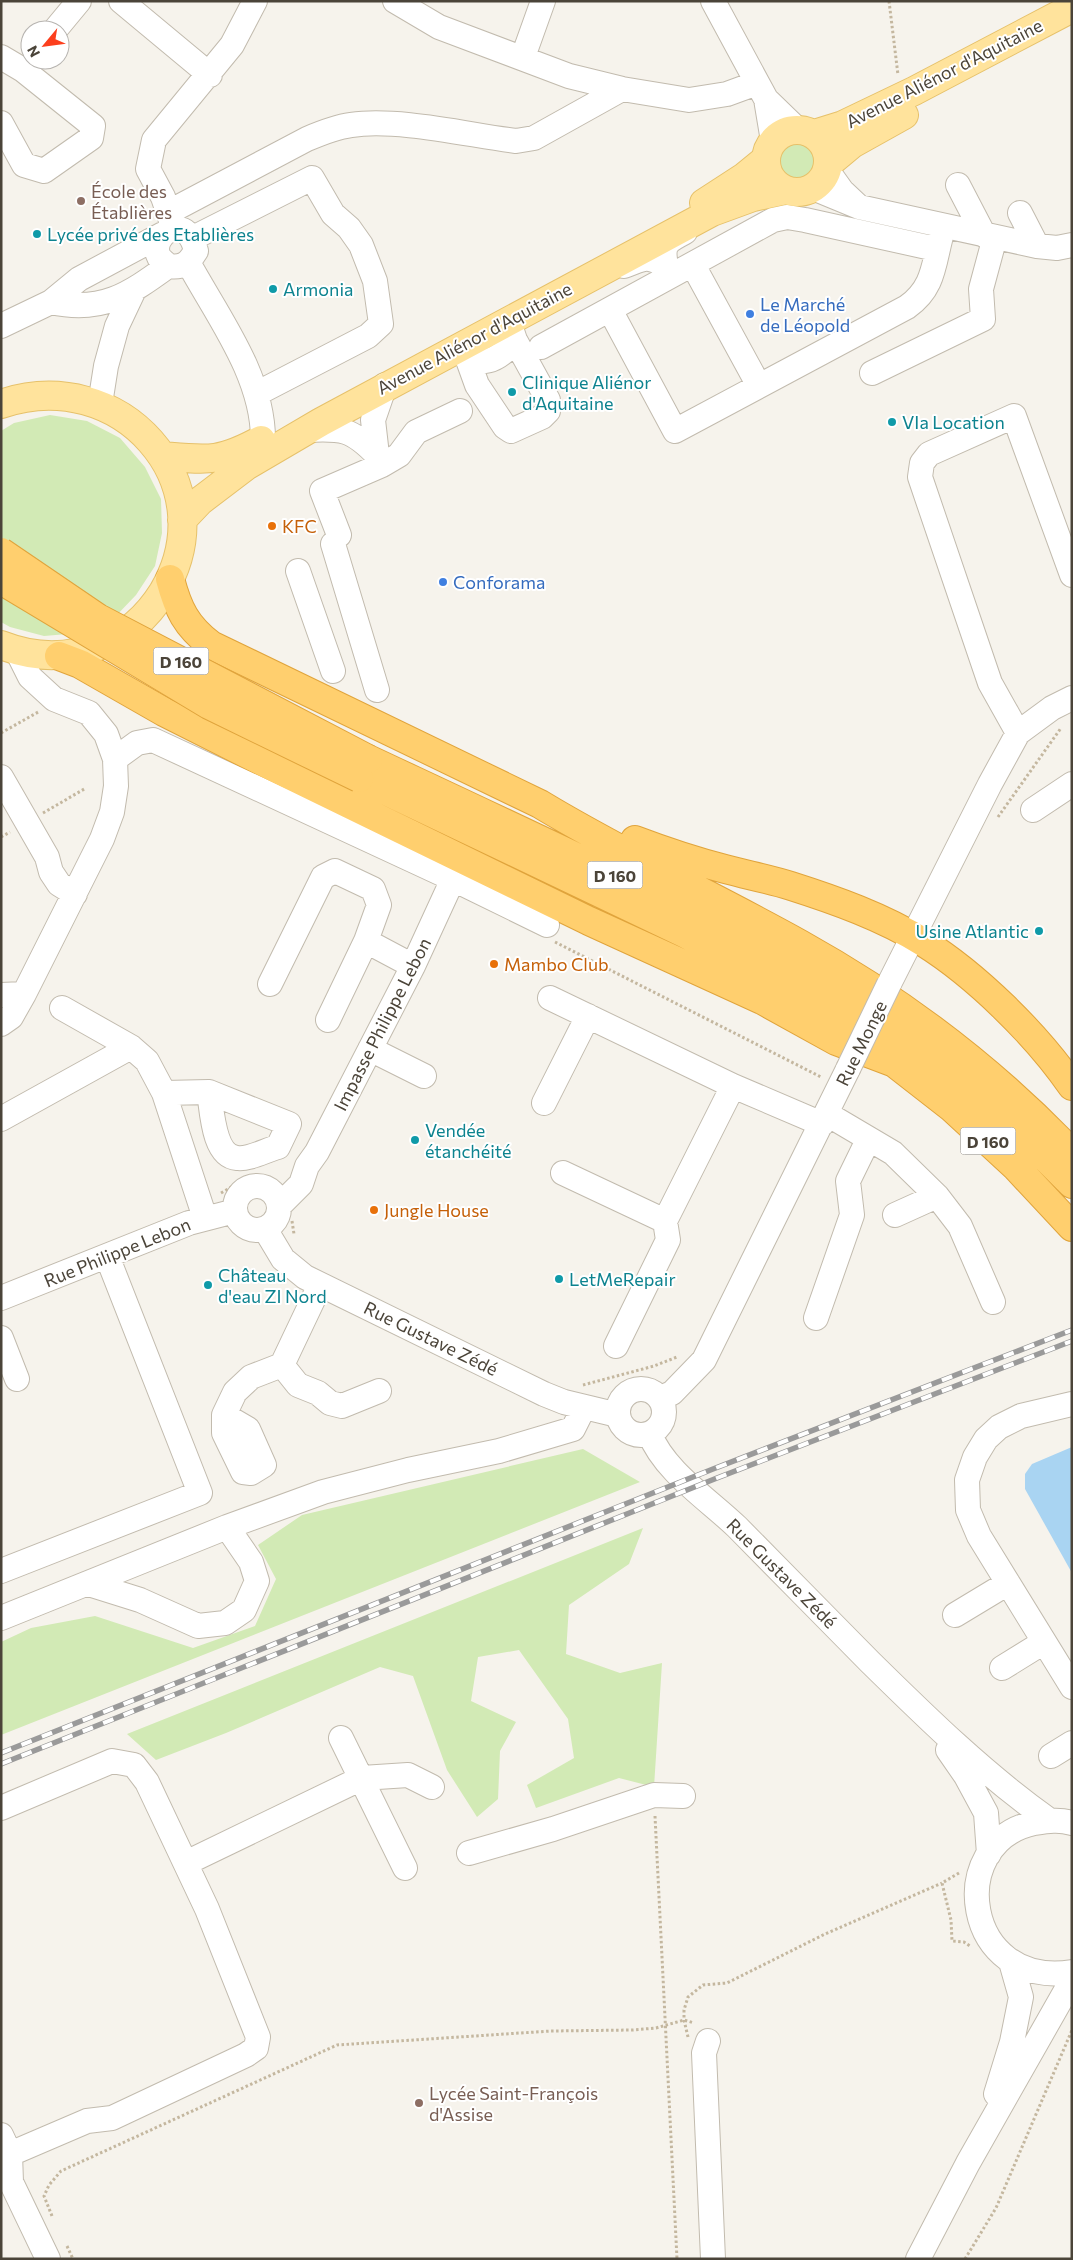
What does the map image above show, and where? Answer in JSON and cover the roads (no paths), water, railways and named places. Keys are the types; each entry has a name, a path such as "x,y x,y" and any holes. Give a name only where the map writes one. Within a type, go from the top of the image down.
{"highway":[{"name":"D 160","path":"1,552 98,618 363,768 796,991 843,1023 952,1108 1016,1167 1072,1227"},
{"name":"D 160","path":"170,579 181,612 195,632 211,645 540,804"},
{"name":"D 160","path":"1,580 209,705 607,871 757,945 806,973 912,1044 968,1086 1034,1145 1072,1184"},
{"path":"59,656 80,664 164,712 275,768 589,921 762,1000 836,1041 896,1064"},
{"path":"540,804 661,850 790,886 865,913 912,936 951,962 989,994 1059,1068 1072,1086"},
{"path":"540,804 586,832 800,944 846,971 954,1046 982,1069 1072,1153"}],"main road":[{"name":"Avenue Aliénor d'Aquitaine","path":"805,132 843,125 905,96 1072,8"},
{"name":"Avenue Aliénor d'Aquitaine","path":"823,174 852,144 1072,26"},
{"path":"788,130 805,132 825,147 823,174 796,192 786,190 771,178 769,150 788,130"},
{"name":"Avenue Aliénor d'Aquitaine","path":"162,456 208,460 235,454 706,203 769,150"},
{"name":"Avenue Aliénor d'Aquitaine","path":"182,520 200,501 230,478 307,430 385,385 461,354 511,330 593,275 712,212 740,202 786,190"},
{"path":"1,404 18,398 52,395 80,398 100,404 135,425 162,456 174,483 182,520 179,550 170,579 156,604 136,624 113,640 87,651 59,656 9,648"}],"street":[{"path":"64,20 79,1"},
{"path":"122,1 210,74"},
{"path":"51,302 75,307 90,306 134,290 178,265 196,251 175,228 148,169 154,140 210,74 232,44 255,1"},
{"path":"395,1 439,27 569,76 622,89 689,100 762,91"},
{"path":"522,57 543,1"},
{"path":"713,1 762,91 805,132"},
{"path":"1,57 20,63"},
{"path":"1,123 24,165 44,171 91,138 93,126 32,70"},
{"path":"1,326 51,302 79,279 175,228 307,139 351,124 394,124 516,141 534,138 622,89"},
{"path":"762,91 769,150"},
{"path":"823,174 858,207 1036,246 1057,248 1072,245"},
{"path":"256,394 368,336 380,324 375,280 360,245 349,228 333,214 312,178 175,228 157,245 159,257 178,265 244,362 263,420 263,439"},
{"path":"872,373 984,319 981,289 990,236 958,185"},
{"path":"669,271 663,251 668,241 740,202"},
{"path":"1020,213 1036,246"},
{"path":"541,347 610,310 669,271 693,265 773,220 787,217 805,220 936,249"},
{"path":"610,310 675,431 907,307 921,297 929,285 936,249 944,226"},
{"path":"593,275 644,257 653,259 669,271"},
{"path":"693,265 759,386"},
{"path":"100,404 106,366 117,326 134,290"},
{"path":"461,354 505,427 511,430 542,417 548,411 548,400 511,330"},
{"path":"307,430 334,428 359,436 377,455 373,420 385,385"},
{"path":"377,690 322,491 382,466 400,456 416,432 460,411"},
{"path":"1018,733 990,683 920,477 922,463 929,454 1014,416 1072,575"},
{"path":"298,571 333,671"},
{"path":"1,1024 11,1017 13,995 90,864 112,812 116,786 115,759 106,734 89,713 54,699 30,677 9,648"},
{"name":"Rue Monge","path":"660,1398 672,1393 704,1360 824,1119 912,936 1018,733 1052,708 1072,698"},
{"path":"115,759 137,743 153,740 453,879 547,925"},
{"path":"1,777 47,857 51,872 59,884 74,894"},
{"path":"1034,810 1072,784"},
{"path":"47,857 66,871 78,871 90,864"},
{"path":"270,984 323,877 335,871 373,889 379,906 366,941 328,1020"},
{"name":"Impasse Philippe Lebon","path":"285,1211 301,1184 307,1166 317,1152 413,966 453,879"},
{"path":"366,941 413,966"},
{"path":"550,998 733,1086 824,1119 893,1153 937,1196 960,1226 993,1302"},
{"path":"62,1008 131,1047 147,1061 164,1094 205,1218"},
{"path":"544,1102 588,1016"},
{"path":"1,1119 131,1047"},
{"path":"370,1049 424,1076"},
{"path":"616,1346 668,1240 664,1221 733,1086"},
{"path":"164,1094 209,1092"},
{"path":"816,1318 852,1214 848,1181 868,1140"},
{"name":"Impasse Philippe Lebon","path":"258,1182 307,1166"},
{"path":"563,1173 664,1221"},
{"path":"258,1182 275,1195 285,1211 265,1229 250,1229 242,1225 235,1211 237,1199 246,1189 258,1186 258,1182"},
{"path":"895,1215 937,1196"},
{"name":"Rue Philippe Lebon","path":"1,1298 205,1218 235,1211"},
{"name":"Rue Gustave Zédé","path":"265,1229 283,1259 294,1270 320,1285 544,1394 580,1396 602,1409 618,1415"},
{"path":"1,1571 200,1493 107,1256"},
{"path":"224,1415 235,1392 252,1378 282,1366 320,1285"},
{"path":"1,1338 17,1379"},
{"path":"282,1366 298,1385 318,1393 330,1403 342,1406 379,1391"},
{"path":"633,1390 648,1390 660,1398 663,1405 663,1418 656,1430 650,1434 643,1435 629,1432 620,1422 618,1415 621,1400 633,1390"},
{"path":"1,1618 227,1527 323,1492 408,1470 499,1451 573,1429 580,1396"},
{"path":"1072,1404 1021,1416 999,1427 986,1439 975,1457 967,1480 968,1510 979,1536 1072,1687"},
{"name":"Rue Gustave Zédé","path":"650,1434 654,1446 670,1465 727,1518 919,1710 1012,1794 1060,1821"},
{"path":"89,1584 140,1600 198,1626 225,1623 244,1610 256,1581 252,1562 227,1527"},
{"path":"955,1614 1008,1583"},
{"path":"1002,1668 1044,1642"},
{"name":"Rue Gustave Zédé","path":"919,1710 966,1776 986,1813 989,1854"},
{"path":"341,1738 405,1868"},
{"path":"1051,1756 1072,1743"},
{"path":"1,1808 112,1761 134,1765 148,1782 186,1863 235,1975 258,2037 256,2048 246,2055 112,2118 87,2121 6,2145 12,2182 48,2259"},
{"path":"186,1863 362,1778 408,1775 432,1787"},
{"path":"469,1853 654,1795 684,1796"},
{"path":"1060,1821 1026,1825 1005,1837 989,1854 978,1879 976,1897 978,1916 985,1933 996,1949 1011,1962 1032,1971 1054,1974 1072,1972"},
{"path":"968,2163 1004,2073 1012,2042 1021,1997 1011,1962"},
{"path":"918,2259 968,2163 1072,1980"},
{"path":"697,2036 704,2053 712,2259"}],"water":[{"path":"1072,1447 1072,1573 1025,1489 1025,1474 1032,1464"}],"railway":[{"path":"1,1753 713,1469 1072,1330"},
{"path":"1,1764 717,1478 1072,1341"}],"place":[{"name":"École des Établières","path":"81,201"},
{"name":"Lycée privé des Etablières","path":"37,234"},
{"name":"Armonia","path":"273,289"},
{"name":"Le Marché de Léopold","path":"750,314"},
{"name":"Clinique Aliénor d'Aquitaine","path":"512,392"},
{"name":"VIa Location","path":"892,422"},
{"name":"KFC","path":"272,526"},
{"name":"Conforama","path":"443,582"},
{"name":"Usine Atlantic","path":"1039,931"},
{"name":"Mambo Club","path":"494,964"},
{"name":"Vendée étanchéité","path":"415,1140"},
{"name":"Jungle House","path":"374,1210"},
{"name":"LetMeRepair","path":"559,1279"},
{"name":"Château d'eau ZI Nord","path":"208,1285"},
{"name":"Lycée Saint-François d'Assise","path":"419,2103"}]}
